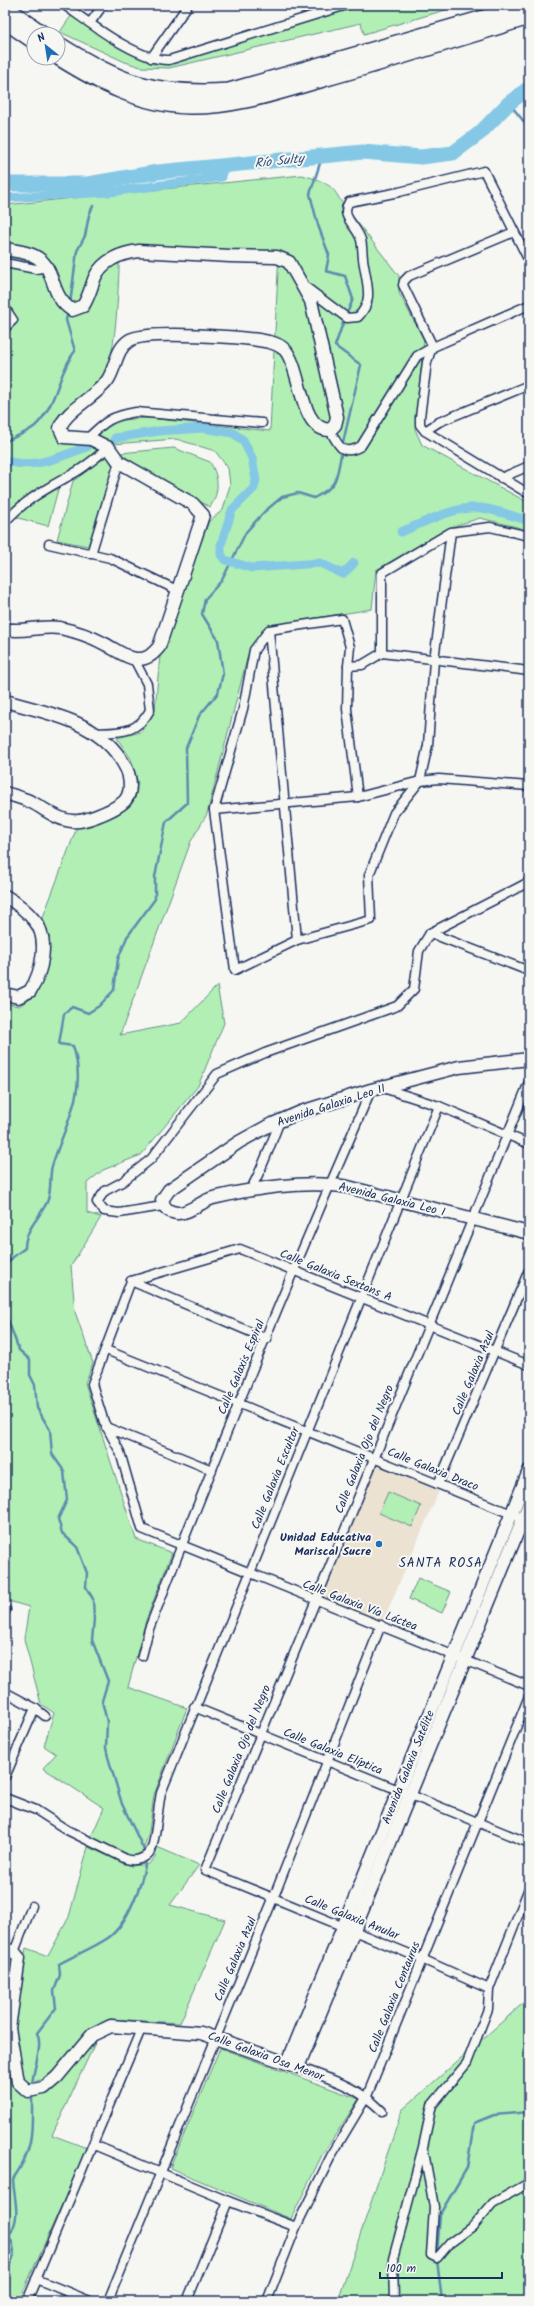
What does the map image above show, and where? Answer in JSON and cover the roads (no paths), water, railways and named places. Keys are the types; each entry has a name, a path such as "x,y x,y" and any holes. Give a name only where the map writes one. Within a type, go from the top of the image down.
{"highway":[{"path":"66,49 100,69 126,81 164,91 194,94 229,91 529,5"},
{"path":"5,7 32,26"},
{"path":"66,62 94,79 125,93 156,102 189,106 222,105 256,98 351,71 529,17"},
{"path":"5,21 26,35"}],"street":[{"path":"64,5 90,23 151,58 169,60 347,5"},
{"path":"90,23 103,5"},
{"path":"151,58 188,5"},
{"path":"304,286 346,318 358,317 365,310 369,290 361,240 345,215 345,208 349,202 357,199 399,192 484,170 529,261"},
{"path":"514,232 409,276 404,281 403,286 433,347 427,362 420,425 425,432 529,494"},
{"path":"5,249 37,257 47,267 60,300 72,310 83,306 96,275 105,264 124,253 139,251 277,257 289,262 304,286 311,301 337,418 336,425 330,430 324,430 314,423 303,399 290,359 284,350 276,345 225,337 160,336 140,337 124,344 108,380 98,392 61,423 60,428 64,437 70,439 88,438 109,448 119,462 193,504 203,515 159,647 153,655 143,659 134,659 102,642 59,628 29,628 17,631 5,629"},
{"path":"5,263 36,269 47,267"},
{"path":"330,430 338,445 345,450 352,450 361,446 417,356 433,347 529,305"},
{"path":"5,308 13,320 5,328"},
{"path":"425,432 439,422 529,385"},
{"path":"88,438 103,423 116,416 136,412 262,423"},
{"path":"5,522 18,508 37,494 89,464 109,448"},
{"path":"91,554 119,462"},
{"path":"501,478 529,466"},
{"path":"382,653 382,573 451,532 490,527 529,536"},
{"path":"358,797 347,709 350,648 342,619 269,630 254,650 243,709 214,810 235,970 297,940 371,920 369,875 394,813 420,781 428,745 434,660 451,532"},
{"path":"49,544 110,558 178,591"},
{"path":"269,630 297,940"},
{"path":"348,666 362,665 382,653 529,671"},
{"path":"97,733 116,732 139,726 150,710 147,684 134,659"},
{"path":"5,701 72,721 97,733 116,752 128,773 130,790 122,803 106,812 74,822 64,819 31,802 5,793"},
{"path":"214,810 285,802 358,797 420,781 439,779 529,786"},
{"path":"163,1206 119,1213 104,1210 97,1202 105,1191 122,1182 151,1159 217,1074 265,1053 397,1006 414,989 419,951 430,933 529,882"},
{"path":"5,896 35,920 40,928 42,948 39,972 30,991 18,997 5,994"},
{"path":"430,933 529,971"},
{"name":"Avenida Galaxia Leo II","path":"163,1206 162,1200 169,1190 239,1142 280,1121 371,1090 459,1067 529,1059"},
{"name":"Calle Galaxia Ojo del Negro","path":"205,1870 427,1325 474,1219 506,1134 529,1082"},
{"path":"383,1088 439,1106 529,1144"},
{"name":"Calle Galaxis Espiral","path":"142,1656 149,1629 238,1404 329,1184 371,1090"},
{"name":"Calle Galaxia Escultor","path":"5,1798 36,1810 67,1830 126,1859 134,1861 140,1859 151,1850 160,1793 402,1202 439,1106"},
{"path":"250,1192 263,1168 280,1121"},
{"name":"Avenida Galaxia Leo I","path":"163,1206 169,1211 178,1213 213,1198 250,1192 329,1184 348,1187 402,1202 529,1233"},
{"name":"Calle Galaxia Sextans A","path":"131,1281 240,1249 529,1365"},
{"name":"Calle Galaxia Azul","path":"438,1484 496,1352 529,1270"},
{"path":"212,1470 106,1427 92,1384 131,1281 266,1338"},
{"name":"Calle Galaxia Draco","path":"106,1350 526,1520"},
{"name":"Calle Galaxia Vía Láctea","path":"106,1427 120,1452 142,1529 182,1544 249,1574 381,1625 529,1686"},
{"name":"Avenida Galaxia Satélite","path":"293,2064 460,1658 512,1514 529,1472"},
{"name":"Avenida Galaxia Satélite","path":"460,1658 526,1520 529,1504"},
{"name":"Calle Galaxia Azul","path":"108,2301 273,1899 381,1625"},
{"path":"5,1692 35,1708 44,1716"},
{"name":"Calle Galaxia Centaurus","path":"267,2301 296,2227 331,2156 367,2096 529,1696"},
{"name":"Calle Galaxia Elíptica","path":"194,1707 529,1843"},
{"path":"5,1777 35,1708"},
{"name":"Calle Galaxia Anular","path":"205,1870 273,1899 349,1928 489,1989"},
{"path":"394,2301 393,2259 423,2147 432,2105 467,2063 488,2009 489,1989 529,1888"},
{"path":"9,1950 32,1906"},
{"name":"Calle Galaxia Osa Menor","path":"9,1950 19,1958 10,2010 7,2040 18,2082 28,2090 36,2091 44,2088 53,2081 92,2035 103,2028 111,2026 142,2027 216,2036 344,2084 367,2096 382,2111"},
{"path":"27,2301 94,2145 142,2027"},
{"path":"94,2145 228,2201 296,2227"},
{"path":"423,2147 434,2207 431,2255 437,2258 450,2243 473,2226 493,2203 529,2183"},
{"path":"186,2301 228,2201"},
{"path":"36,2279 90,2301"}],"waterway":[{"name":"Río Sulty","path":"5,184 88,184 158,172 363,152 421,157 453,153 480,133 509,103 529,88"},
{"path":"509,103 529,128"},
{"path":"322,157 310,194 318,225 329,255 326,271 345,276 353,299 348,311"},
{"path":"5,198 110,192 222,177 221,166"},
{"path":"70,304 77,251 85,236 89,215 93,206"},
{"path":"5,442 35,426 42,418 53,399 69,359 75,351 66,320 68,311"},
{"path":"342,447 361,365 335,346 343,323"},
{"path":"115,438 159,431 203,428 233,433 243,440 252,458 256,480 254,488 232,510 221,545 221,555 225,560 252,568 320,563 343,574 354,563"},
{"path":"5,460 15,463 36,463 57,458 87,447"},
{"path":"5,1267 13,1257 25,1248 27,1235 49,1198 52,1166 73,1108 78,1078 77,1063 73,1046 59,1044 64,1014 72,1007 88,1013 99,1006 114,990 118,959 127,937 155,899 155,877 166,822 187,803 186,748 199,716 218,693 223,674 218,640 202,614 205,599 222,580 246,532 264,512 282,497 298,493 314,498 322,494 334,482 341,455"},
{"path":"401,532 450,512 471,508 493,510 529,521"},
{"path":"5,1312 19,1350 30,1360 30,1375 35,1385 37,1408 50,1430 52,1454 64,1471 67,1500 58,1519 62,1533 77,1547 87,1573 86,1587 93,1599 94,1619 92,1640 108,1681 102,1701 107,1722 106,1748 122,1804 144,1850"},
{"path":"32,2087 39,2045 37,2033 56,2008 54,1991 60,1975 59,1964 102,1942 115,1932 122,1923 133,1902 142,1879 146,1859"},
{"path":"5,2271 14,2254 12,2241 9,2236 13,2228 16,2215 13,2179 29,2148 32,2128 32,2094"},
{"path":"437,2255 440,2214 467,2168 474,2123 494,2115 529,2112"},
{"path":"437,2260 442,2301"}],"place":[{"name":"Unidad Educativa Mariscal Sucre","path":"379,1544"}],"district":[{"name":"SANTA ROSA","path":"441,1562"}]}
